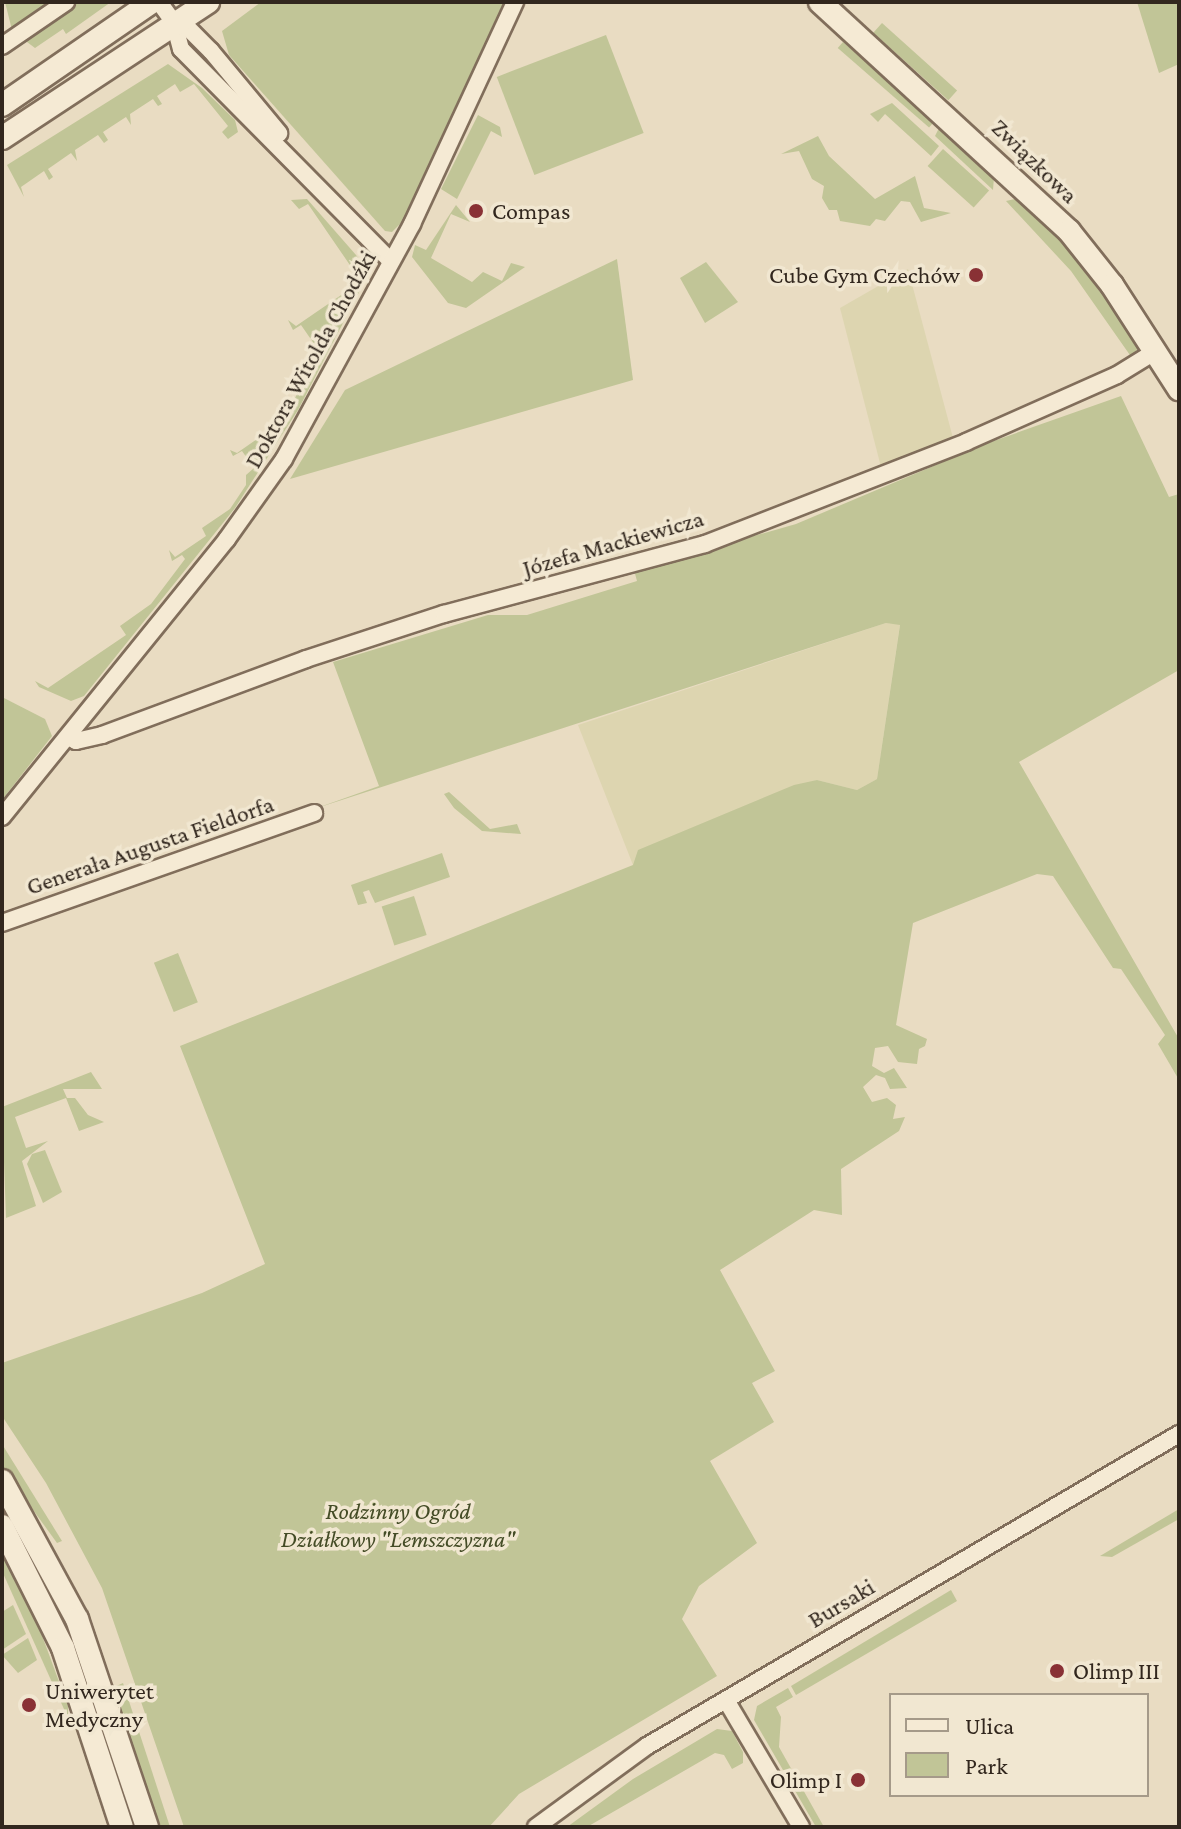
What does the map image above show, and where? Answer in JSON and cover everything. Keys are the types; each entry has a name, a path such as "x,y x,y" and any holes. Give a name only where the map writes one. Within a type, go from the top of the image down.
{"street":[{"path":"2,46 66,2"},
{"path":"2,105 152,2"},
{"path":"159,2 174,23 187,27 231,73 295,159 391,261"},
{"path":"2,138 208,2"},
{"name":"Doktora Witolda Chodźki","path":"2,817 69,737 271,480 391,261 515,2"},
{"name":"Związkowa","path":"820,2 1049,209 1112,285 1179,389"},
{"name":"Józefa Mackiewicza","path":"69,737 88,740 306,659 444,614 705,544 966,442 1117,375 1156,351"},
{"name":"Generała Augusta Fieldorfa","path":"2,923 314,813"},
{"name":"Bursaki","path":"536,1827 617,1765 1179,1434"},
{"path":"2,1481 77,1619 147,1827"},
{"path":"2,1526 63,1648 122,1827"},
{"path":"726,1700 801,1827"}],"shaded area":[{"path":"908,269 953,438 881,467 840,308"},
{"path":"886,623 900,624 877,779 857,790 817,780 633,865 578,725"}],"green space":[{"path":"5,2 55,2 12,30"},
{"path":"78,2 111,2 66,34 63,29 35,48 23,39"},
{"path":"261,2 507,2 410,214 392,232 385,231 229,55 222,31"},
{"path":"1137,2 1179,2 1179,64 1159,73"},
{"path":"882,23 957,91 948,100 873,33"},
{"path":"606,35 644,133 534,175 497,77"},
{"path":"843,42 934,121 929,127 838,48"},
{"path":"168,64 202,88 235,120 238,132 228,139 222,132 228,126 194,84 180,92 175,84 157,96 162,104 158,106 153,99 130,114 131,125 126,117 103,132 108,140 104,143 98,135 75,150 77,161 71,153 48,169 53,177 49,180 44,171 21,187 24,197 7,165"},
{"path":"892,103 939,146 931,156 885,114 878,122 870,114"},
{"path":"478,115 500,127 502,137 491,131 457,199 441,189"},
{"path":"940,126 994,177 993,190 935,136"},
{"path":"818,136 829,156 875,199 915,176 924,208 951,213 921,222 910,202 901,201 885,221 876,219 870,226 840,221 837,210 829,210 822,198 824,186 812,179 799,151 781,154"},
{"path":"943,149 989,190 974,208 928,166"},
{"path":"307,199 370,271 298,410 235,508 84,696 71,701 39,687 35,681 48,688 126,635 120,626 151,604 185,559 182,555 172,561 169,550 175,557 206,536 202,528 230,509 246,485 246,475 254,468 242,451 233,456 230,450 237,453 284,420 279,412 294,400 311,366 309,354 317,348 301,325 293,330 288,320 296,326 350,289 345,277 354,271 308,204 299,209 291,200"},
{"path":"1015,199 1059,239 1116,312 1139,346 1132,358 1071,271 1006,201"},
{"path":"456,205 470,222 451,214 431,258 472,282 483,272 502,281 511,263 525,267 466,308 448,303 412,257 415,245 426,250"},
{"path":"617,259 633,380 290,479 345,390"},
{"path":"706,262 738,302 705,323 680,278"},
{"name":"Rodzinny Ogród Działkowy \"Lemszczyzna\"","path":"1121,396 1169,497 1179,494 1179,670 1019,762 1179,1039 1179,1080 1158,1044 1165,1035 1121,969 1113,968 1053,876 1037,874 913,923 896,1025 927,1039 925,1046 919,1049 917,1064 898,1062 888,1046 875,1048 872,1066 884,1073 894,1068 907,1088 890,1089 885,1078 876,1075 863,1087 872,1102 887,1098 896,1105 893,1119 905,1117 899,1131 841,1169 842,1215 814,1210 720,1270 775,1371 752,1383 774,1422 710,1461 757,1543 699,1586 682,1619 717,1676 519,1794 489,1827 184,1827 102,1588 46,1483 2,1416 2,1363 202,1293 265,1264 180,1046 633,865 638,850 794,785 817,780 857,790 877,779 900,625 886,623 314,809 379,786 333,662 488,615 527,615 637,581 634,570 796,524 988,443"},
{"path":"2,697 45,719 52,736 2,800"},
{"path":"449,792 490,829 517,824 521,834 482,831 454,808 444,794"},
{"path":"442,853 450,877 375,903 369,890 363,892 367,903 358,905 351,885"},
{"path":"414,896 427,935 394,945 382,907"},
{"path":"178,953 198,1002 174,1012 154,963"},
{"path":"91,1072 102,1089 63,1089 67,1098 75,1098 88,1115 104,1122 79,1131 66,1098 15,1117 26,1148 48,1141 22,1161 36,1206 6,1218 2,1107"},
{"path":"45,1150 62,1192 43,1203 27,1164 32,1154"},
{"path":"2,1444 62,1541 57,1543 2,1467"},
{"path":"1179,1509 1179,1519 1112,1557 1100,1556"},
{"path":"2,1544 23,1584 68,1706 68,1718 2,1571"},
{"path":"951,1590 957,1601 796,1695 791,1686"},
{"path":"13,1605 26,1634 2,1650 2,1612"},
{"path":"28,1638 37,1660 18,1673 2,1655"},
{"path":"123,1683 170,1827 156,1827 112,1688"},
{"path":"788,1688 793,1697 776,1707 781,1717 779,1747 824,1827 816,1827 754,1720 757,1706"},
{"path":"717,1729 732,1731 743,1752 743,1763 732,1769 724,1755 715,1753 587,1827 567,1827 633,1779"}],"place":[{"name":"Compas","path":"476,211"},
{"name":"Cube Gym Czechów","path":"976,275"},
{"name":"Olimp III","path":"1057,1671"},
{"name":"Uniwerytet Medyczny","path":"29,1705"},
{"name":"Olimp I","path":"858,1780"}]}
